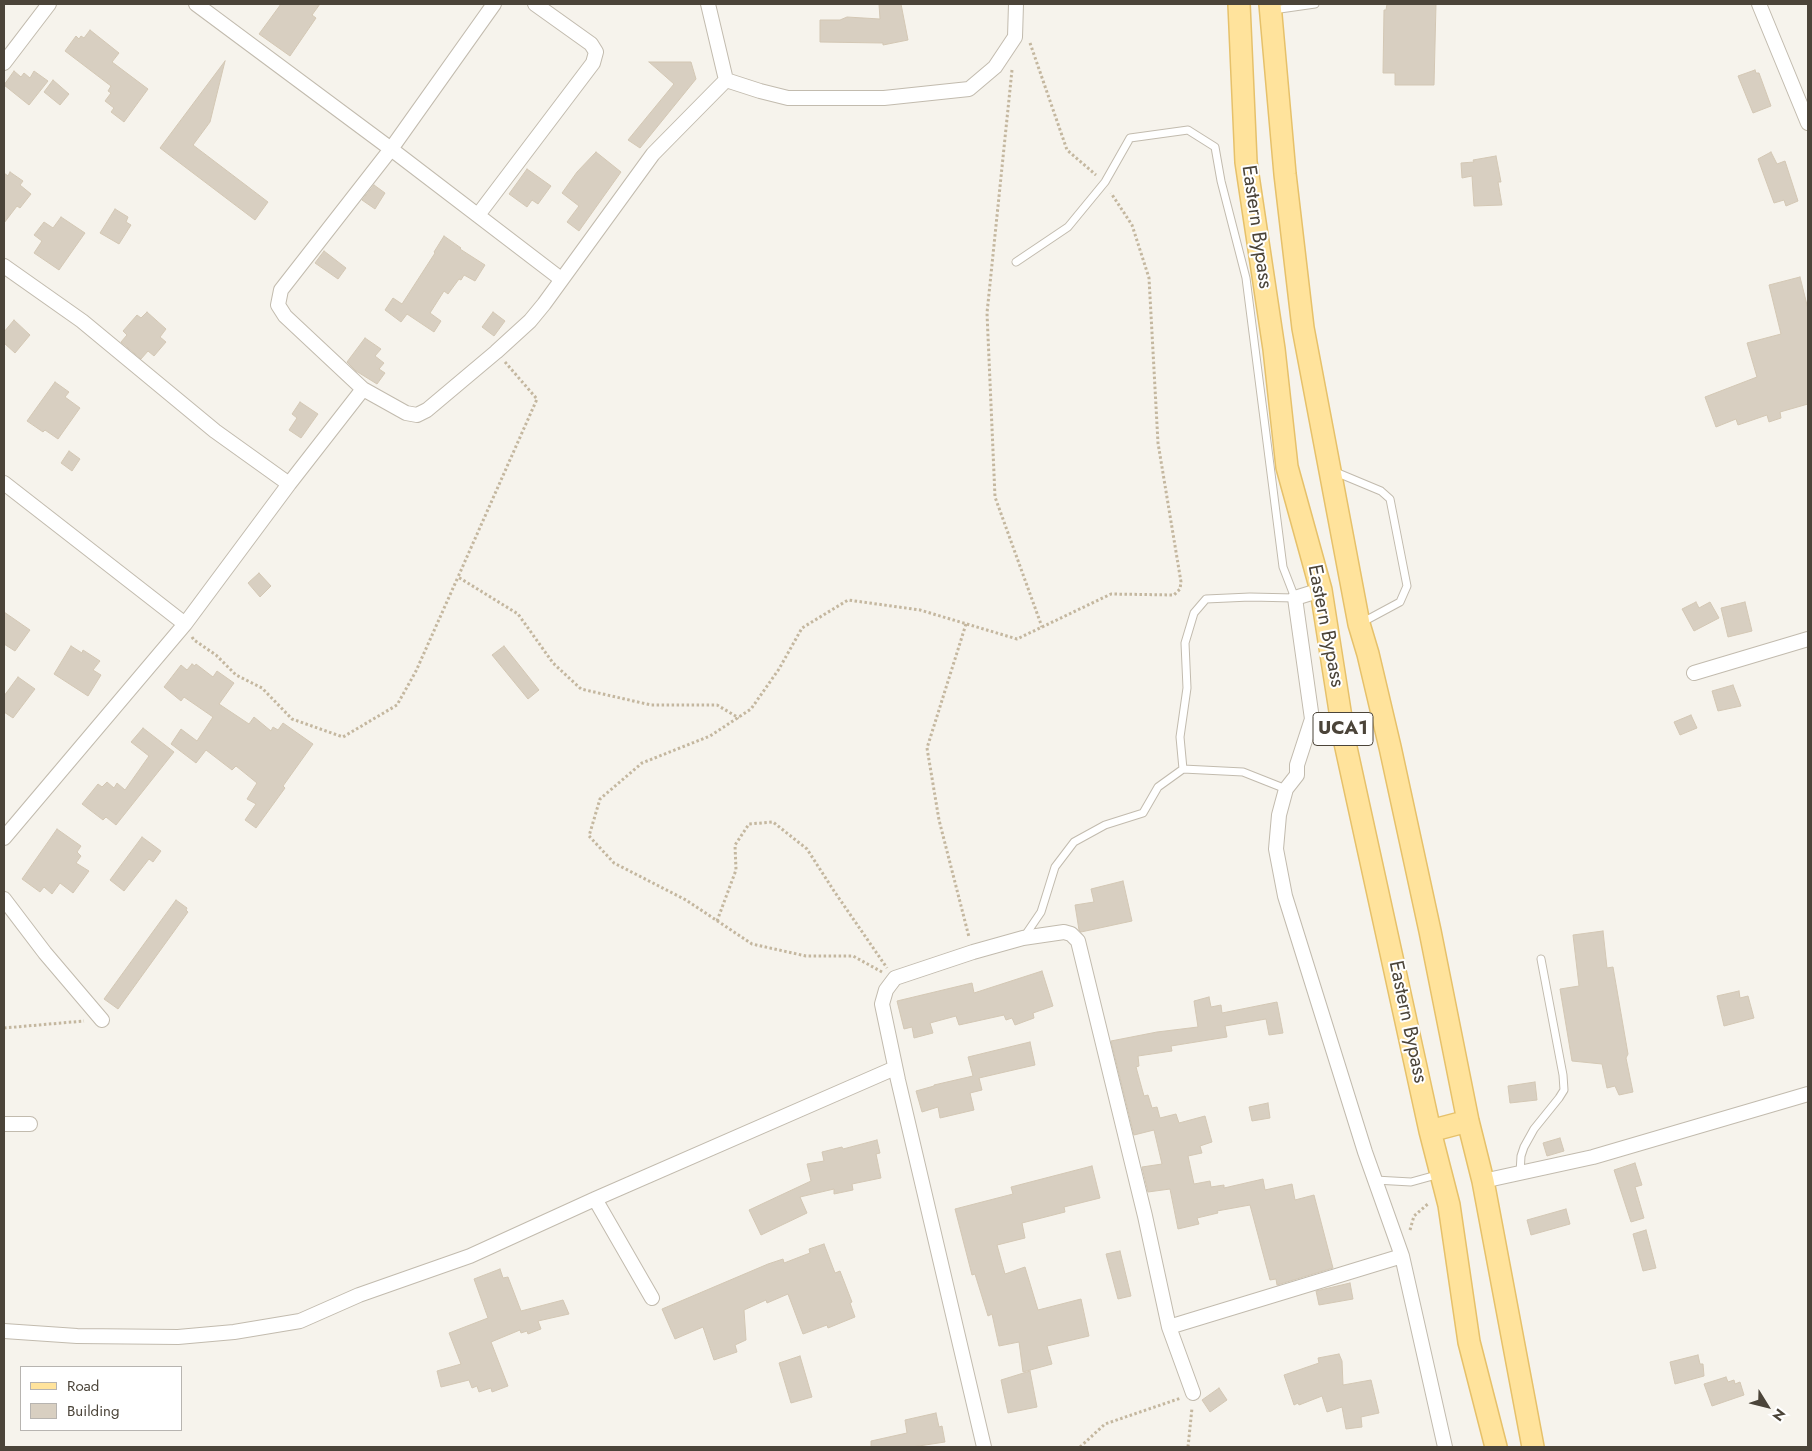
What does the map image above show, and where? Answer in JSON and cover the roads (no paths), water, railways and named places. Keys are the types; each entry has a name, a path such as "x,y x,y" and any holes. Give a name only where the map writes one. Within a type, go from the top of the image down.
{"main road":[{"name":"Eastern Bypass","path":"1239,4 1246,162 1274,348 1287,467 1321,590 1346,743 1430,1131 1449,1205 1469,1342 1496,1447"},
{"name":"Eastern Bypass","path":"1270,7 1303,328 1359,624 1368,654 1428,921 1468,1121 1483,1181 1533,1447"},
{"path":"1430,1131 1468,1121"}],"street":[{"path":"4,63 49,4"},
{"path":"196,4 391,149 560,279"},
{"path":"494,4 391,149 281,290 278,305 286,316 363,389 406,413 416,415 427,410 530,321 653,154 726,80"},
{"path":"478,215 593,63 596,52 591,44 535,4"},
{"path":"708,4 726,80"},
{"path":"726,80 788,98 884,98 968,89 995,67 1015,37 1016,4"},
{"path":"1759,4 1808,123"},
{"path":"4,266 82,321 215,431 289,484"},
{"path":"4,838 185,624 289,484 363,389"},
{"path":"4,483 185,624"},
{"path":"1321,590 1295,598 1312,719 1297,765 1297,775 1286,789 1279,814 1276,849 1285,896 1374,1180 1402,1256 1445,1447"},
{"path":"1694,674 1808,639"},
{"path":"4,899 45,953 102,1020"},
{"path":"984,1447 895,1068 882,1004 886,990 895,978 973,952 1023,938 1064,932 1071,934 1078,941 1146,1216 1169,1327 1194,1393"},
{"path":"4,1331 77,1336 178,1337 234,1332 300,1321 359,1295 470,1256 595,1199 895,1068"},
{"path":"1483,1181 1593,1157 1808,1094"},
{"path":"4,1124 30,1124"},
{"path":"595,1199 652,1298"},
{"path":"1169,1327 1402,1256"}],"lane":[{"path":"1270,7 1316,4"},
{"path":"1016,262 1068,226 1105,182 1130,138 1188,130 1215,147 1221,181 1246,278 1283,567 1295,598 1206,598 1194,613 1185,643 1187,688 1180,737 1183,769"},
{"path":"1331,470 1381,491 1390,499 1407,586 1400,602 1359,624"},
{"path":"1023,938 1042,912 1055,867 1074,842 1105,825 1142,813 1158,787 1183,769 1243,772 1286,789"},
{"path":"1520,1173 1521,1156 1524,1147 1534,1129 1564,1090 1563,1075 1541,958"},
{"path":"1374,1180 1411,1182 1440,1174"}]}
